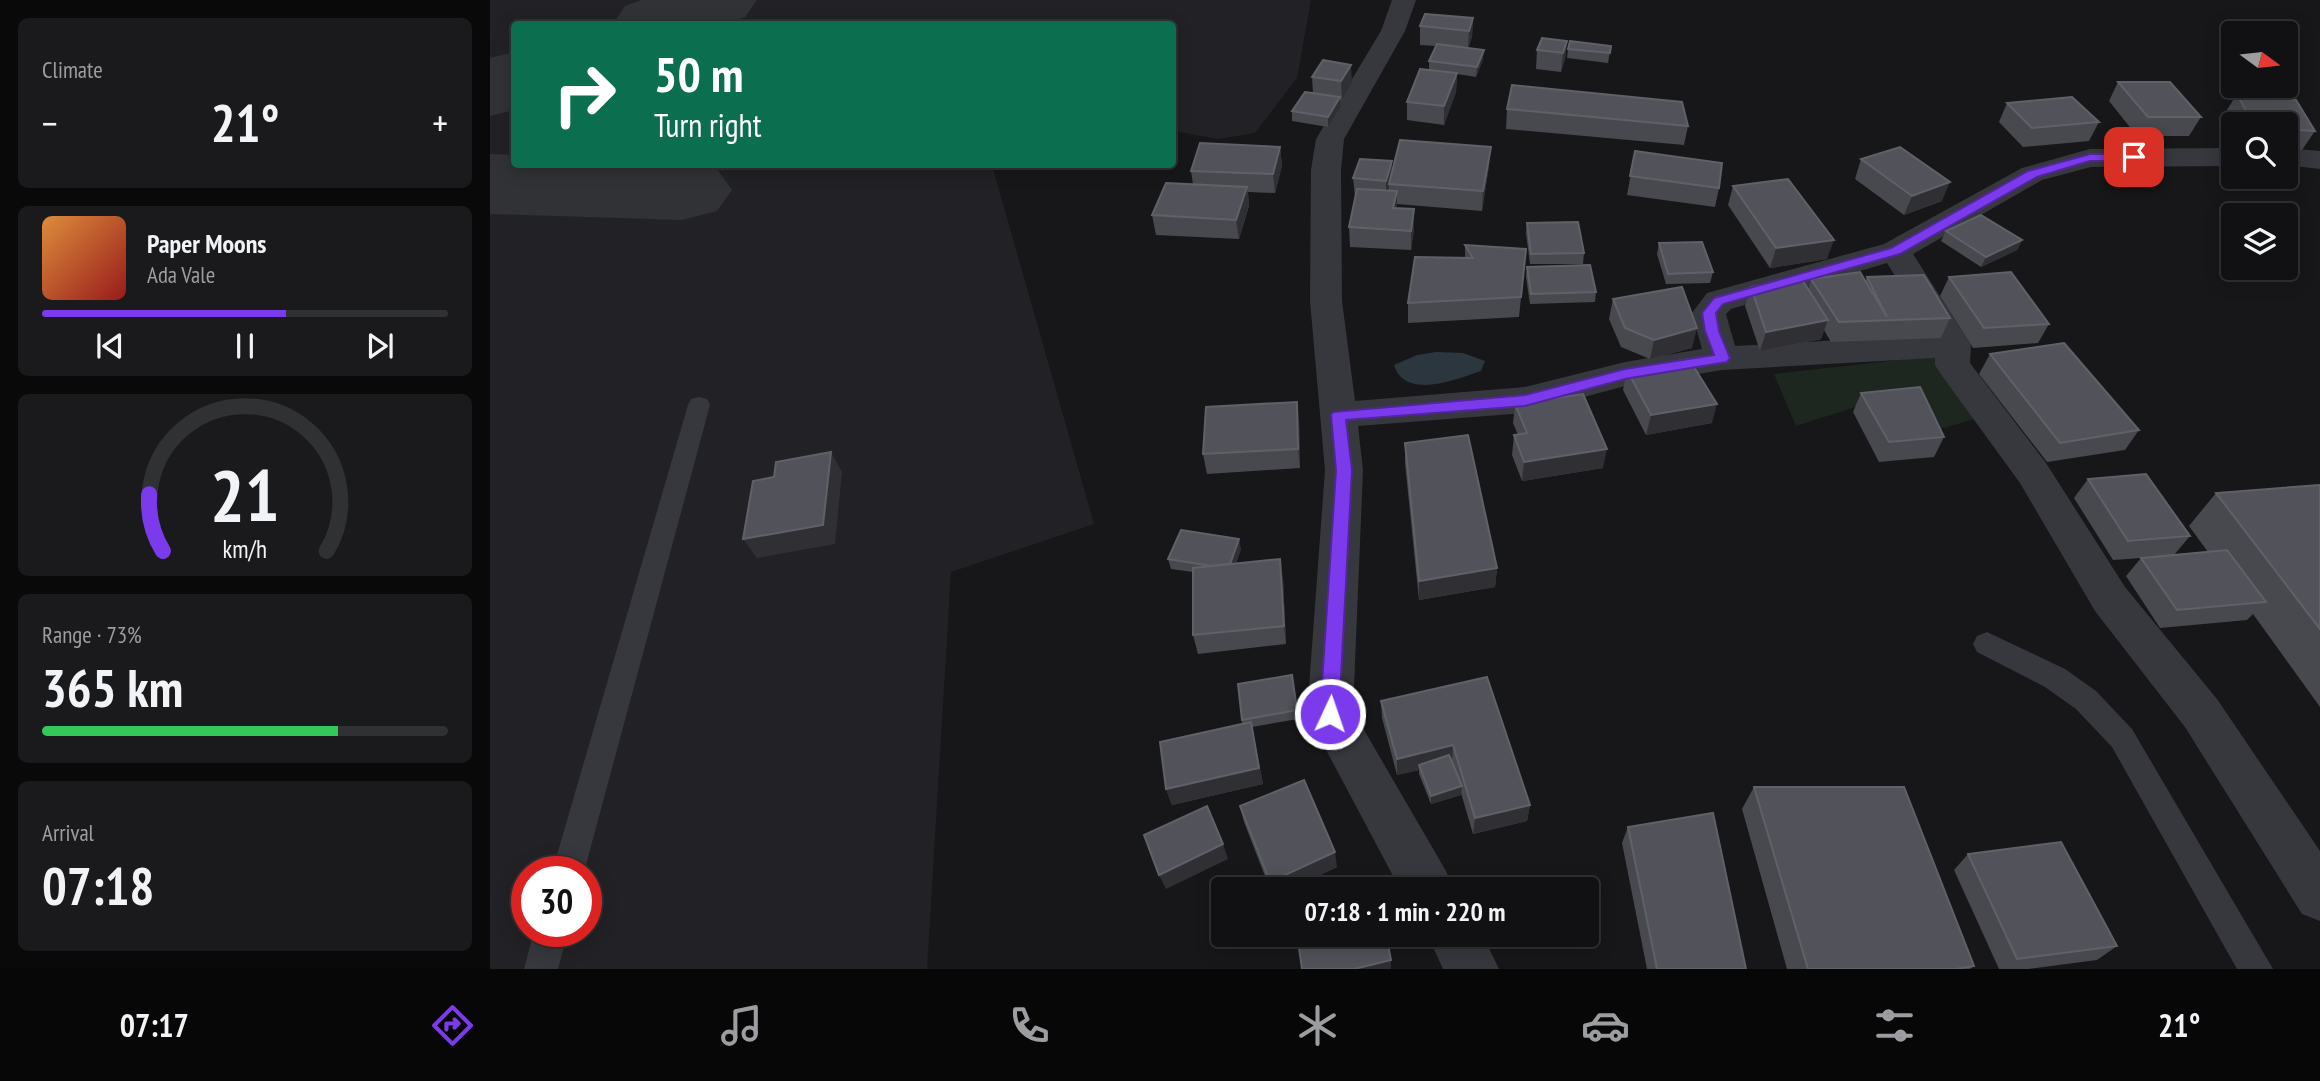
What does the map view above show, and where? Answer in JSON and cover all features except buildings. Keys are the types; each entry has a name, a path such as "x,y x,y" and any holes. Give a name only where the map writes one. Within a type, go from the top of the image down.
{"street":[{"path":"1404,0 1393,31 1330,139 1325,170 1326,301 1344,470 1330,714 1421,877"},
{"path":"1722,358 1712,331 1709,313 1718,301 1895,251 2032,174 2090,158 2221,157"},
{"path":"2298,158 2320,160"},
{"path":"1895,251 1954,345 1952,365 2033,473 2110,599 2201,713 2320,896"},
{"path":"1338,415 1525,400 1625,374 1722,358 1954,345"},
{"path":"1460,947 1472,969"}],"lane":[{"path":"572,856 698,405"},
{"path":"1987,644 2055,678 2086,700 2122,738 2256,969"},
{"path":"541,969 547,947"}],"shaded area":[{"path":"490,0 1311,0 1297,78 1255,133 1218,139 1176,132 1176,21 511,21 511,168 993,168 1094,524 951,572 927,969 490,969"},
{"path":"1436,352 1463,353 1485,361 1481,371 1432,385 1409,382 1400,376 1394,365 1417,355"},
{"path":"1934,356 1975,419 1926,433 1855,407 1796,426 1774,374"}],"taxiway":[{"path":"662,21 717,0"},
{"path":"490,89 511,80"},
{"path":"490,184 682,190"}],"route":[{"path":"1330,714 1344,470 1338,415 1525,400 1625,374 1722,358 1712,331 1709,313 1718,301 1895,251 2032,174 2090,158 2134,157"}]}
